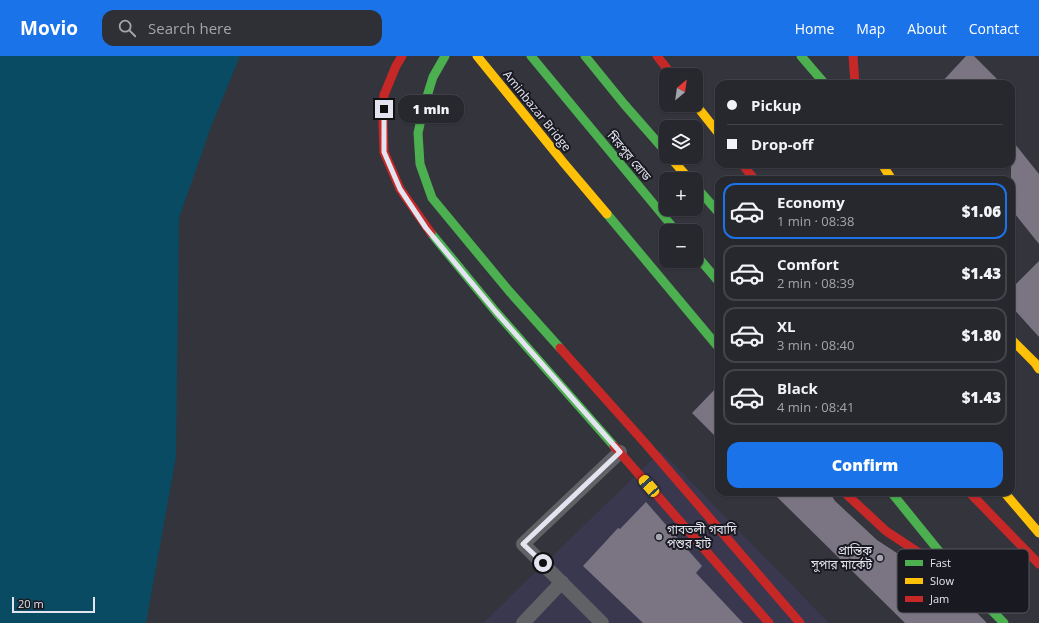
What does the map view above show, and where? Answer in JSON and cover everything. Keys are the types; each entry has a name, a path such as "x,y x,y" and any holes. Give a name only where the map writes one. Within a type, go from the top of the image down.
{"highway":[{"path":"402,56 396,66 384,95 384,152 400,189 431,234 496,312 769,623"},
{"path":"445,56 433,77 418,133 420,164 432,198 509,291 645,443 800,623"},
{"name":"Aminbazar Bridge","path":"477,56 563,162 715,343"},
{"name":"মিরপুর রোড","path":"531,56 670,224"},
{"path":"585,56 659,144"},
{"path":"657,56 667,68"},
{"path":"801,56 822,80"},
{"path":"853,56 855,80"},
{"path":"702,112 715,129"},
{"path":"676,164 683,172"},
{"path":"745,168 752,176"},
{"path":"703,195 715,208"},
{"path":"703,263 715,277"},
{"path":"1015,343 1039,369"},
{"path":"848,496 886,531 912,549"},
{"path":"894,496 937,549"},
{"path":"973,496 1024,549"},
{"path":"1007,496 1039,533"},
{"path":"1029,554 1039,564"},
{"path":"994,613 1004,623"}],"lane":[{"path":"602,623 523,544 620,452"},
{"path":"523,623 562,582"}],"shaded area":[{"path":"0,56 240,56 211,127 179,218 176,457 146,623 0,623"},
{"name":"গাবতলী গবাদি পশুর হাট","path":"661,451 829,623 483,623"}],"building":[{"path":"966,56 974,56 998,80 944,80"},
{"path":"1015,144 1039,174 1039,244 1015,214 1015,176 1011,176 1011,168 1015,168"},
{"path":"1039,261 1039,337 1015,310 1015,285"},
{"path":"715,389 715,436 692,413"},
{"path":"776,496 832,496 835,501 877,540 897,553 897,613 977,613 987,623 905,623"},
{"path":"646,502 702,566 696,573 743,623 643,623 583,566 618,528 620,529"}],"traffic: fast":[{"path":"445,56 433,77 418,133 420,164 432,198 509,291 560,348"},
{"path":"531,56 670,224"},
{"path":"585,56 659,144"},
{"path":"801,56 822,80"},
{"path":"703,195 715,208"},
{"path":"607,214 715,343"},
{"path":"431,233 496,312 614,446"},
{"path":"703,263 715,277"},
{"path":"894,496 937,549"},
{"path":"994,613 1004,623"}],"traffic: slow":[{"path":"477,56 607,214"},
{"path":"702,112 715,129"},
{"path":"676,164 683,172"},
{"path":"884,168 890,176"},
{"path":"1015,343 1039,369"},
{"path":"1007,496 1039,533"}],"traffic: jam":[{"path":"402,56 396,66 384,95 384,152 400,189 431,233"},
{"path":"657,56 666,68"},
{"path":"853,56 855,80"},
{"path":"745,168 752,176"},
{"path":"560,348 645,443 800,623"},
{"path":"614,446 769,623"},
{"path":"848,496 886,531 913,549"},
{"path":"973,496 1024,549"},
{"path":"1029,554 1039,564"}],"place":[{"name":"গাবতলী গবাদি পশুর হাট","path":"659,537"},
{"name":"প্রান্তিক সুপার মার্কেট","path":"880,558"}],"route":[{"path":"384,109 384,152 400,189 426,228 496,312 620,452 523,544 543,563"}]}
